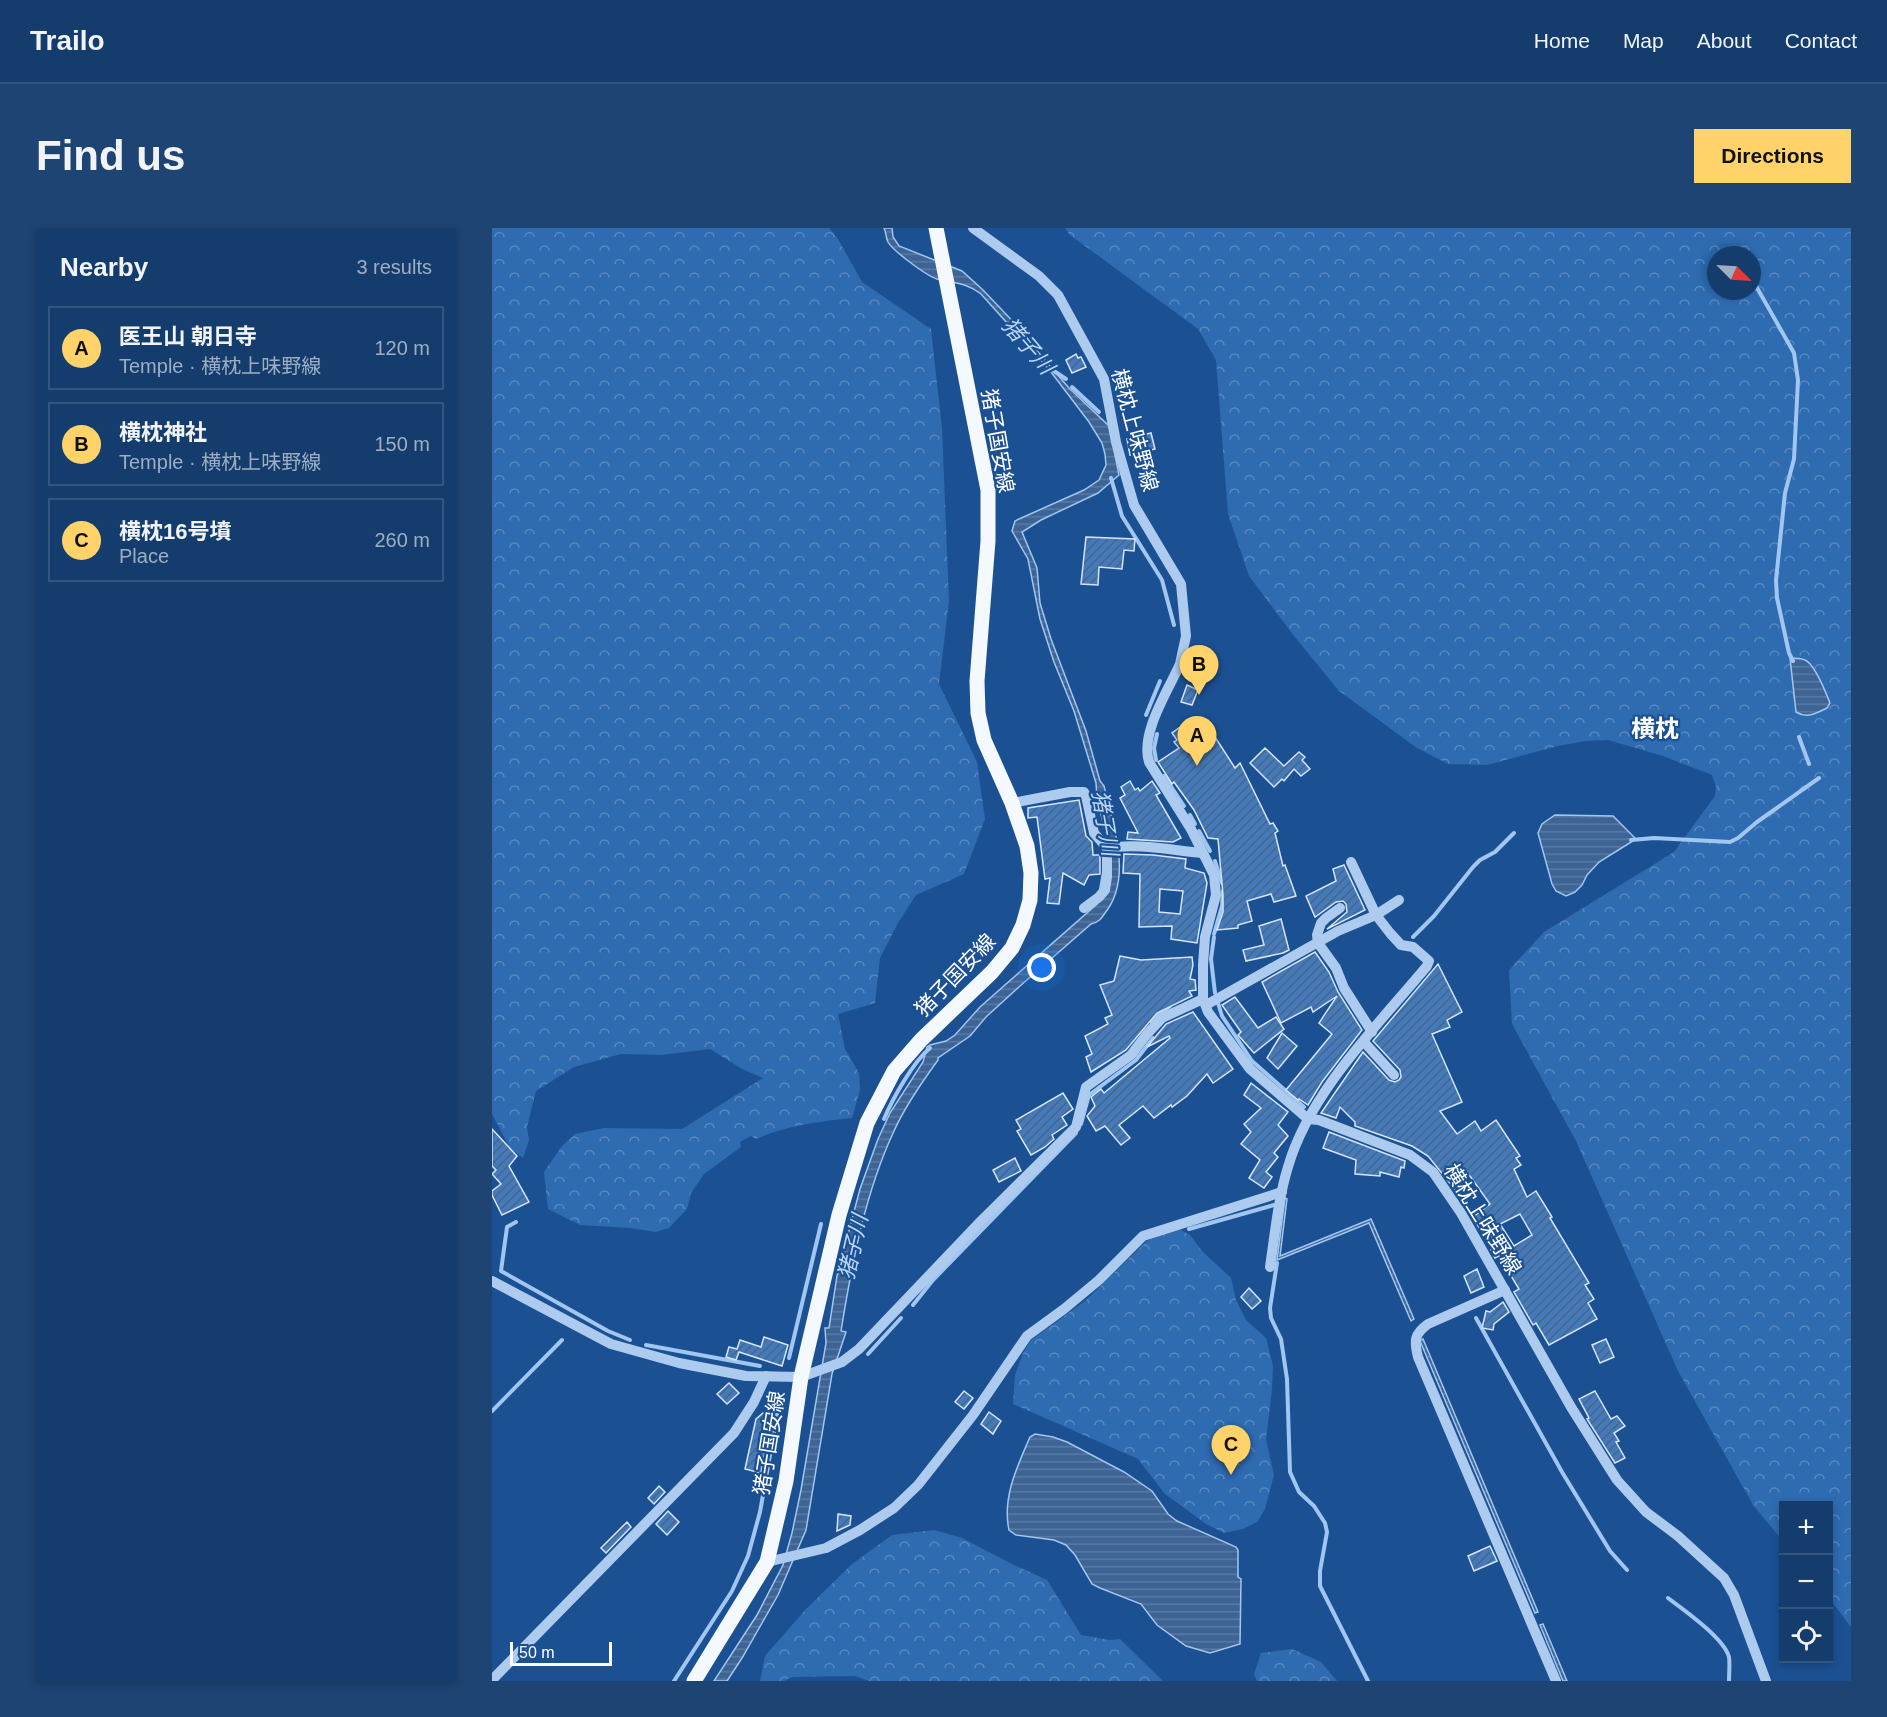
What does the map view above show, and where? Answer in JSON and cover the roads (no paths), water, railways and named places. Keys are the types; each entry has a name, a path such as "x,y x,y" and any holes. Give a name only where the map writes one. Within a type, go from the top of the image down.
{"main road":[{"name":"猪子国安線","path":"694,1681 767,1562 786,1481 801,1377 839,1215 867,1123 894,1071 921,1040 992,972 1012,948 1023,925 1030,900 1031,873 1027,846 1012,803 984,740 978,713 977,681 988,541 988,490 936,228"}],"street":[{"name":"横枕上味野線","path":"973,228 1039,276 1058,295 1104,379 1116,442 1134,504 1181,584 1185,636 1183,652 1180,664 1149,731 1145,752 1191,829 1214,875 1216,895 1205,937 1204,1002 1208,1012 1250,1069 1308,1119 1319,1120 1410,1155 1433,1172 1461,1213 1571,1407 1617,1480 1646,1512 1678,1536 1724,1578 1734,1595 1766,1681"},
{"path":"1012,803 1070,792 1084,792 1094,833 1107,848 1105,890 1084,908"},
{"path":"1107,848 1137,846 1202,853"},
{"path":"1270,1267 1288,1166 1308,1119 1325,1090 1429,961 1413,947 1401,945 1376,915 1351,862"},
{"path":"492,1281 611,1344 679,1364 746,1376 801,1377 843,1362 859,1349 981,1221 1076,1127 1086,1087 1131,1055 1162,1018 1204,1002 1338,931 1376,915 1399,900"},
{"path":"1340,908 1322,923 1317,935 1318,943 1336,968 1344,987 1372,1032"},
{"path":"1364,1041 1394,1075"},
{"path":"767,1562 826,1548 894,1508 918,1485 973,1415 1027,1336 1099,1280 1143,1236 1282,1192"},
{"path":"1505,1290 1428,1324 1419,1331 1414,1342 1418,1357 1556,1681"},
{"path":"492,1680 734,1433 754,1402 766,1376"}],"water":[{"path":"884,228 892,228 893,237 899,246 962,271 1023,332 1069,388 1109,426 1119,475 1098,493 1041,520 1022,532 1037,568 1040,603 1051,639 1086,731 1100,781 1104,786 1116,834 1118,884 1113,899 1100,920 1091,924 1020,986 986,1017 970,1036 938,1058 898,1122 875,1179 855,1254 841,1331 846,1332 832,1374 806,1530 778,1595 742,1658 727,1681 714,1681 757,1615 783,1565 801,1490 826,1343 825,1328 829,1328 837,1276 860,1189 890,1113 923,1062 927,1047 946,1041 955,1035 980,1007 1097,904 1108,843 1097,798 1096,783 1074,711 1040,619 1028,559 1012,531 1015,521 1084,490 1099,480 1106,465 1102,443 1051,372 981,294 966,285 932,277 918,268 891,246"},
{"path":"1790,658 1803,659 1813,667 1830,703 1827,708 1808,715 1796,712"},
{"path":"1555,815 1613,816 1636,839 1599,862 1587,875 1582,885 1575,892 1566,896 1556,891 1552,884 1538,833 1542,824"},
{"path":"1285,1198 1287,1199 1280,1256 1371,1219 1414,1319 1411,1321 1369,1223 1277,1260"},
{"path":"1423,1339 1538,1612 1535,1613 1420,1341"},
{"path":"1035,1434 1067,1442 1124,1472 1152,1491 1168,1514 1177,1521 1236,1547 1238,1577 1241,1579 1240,1644 1210,1653 1186,1646 1157,1625 1141,1604 1092,1584 1075,1555 1066,1545 1054,1540 1016,1535 1009,1530 1007,1518 1009,1494 1020,1460 1030,1437"},
{"path":"1543,1624 1567,1681 1563,1681 1540,1625"}],"waterway":[{"path":"1761,295 1794,353 1798,380 1794,459 1785,493 1776,580 1777,598 1789,653 1793,661"},
{"name":"猪子川","path":"1051,369 1066,379"},
{"path":"1072,387 1099,412"},
{"path":"1111,478 1122,516 1162,580 1174,625"},
{"path":"1146,715 1160,681"},
{"path":"1156,760 1154,748 1157,734"},
{"path":"1799,737 1809,764"},
{"path":"1164,776 1184,806"},
{"path":"1631,840 1654,838 1730,842 1819,778"},
{"path":"1190,815 1195,824"},
{"path":"1199,831 1210,851"},
{"path":"1413,937 1434,916 1473,867 1480,860 1495,852 1514,833"},
{"path":"1215,861 1222,883"},
{"path":"1214,934 1222,906 1223,891"},
{"path":"1214,937 1211,959 1215,993"},
{"path":"1218,1003 1222,1016 1252,1061 1304,1107"},
{"path":"1151,1021 1170,1006"},
{"path":"1081,1124 1089,1095 1136,1060 1153,1038"},
{"path":"884,1119 904,1081 930,1048"},
{"path":"913,1305 933,1280 1076,1133"},
{"path":"1189,1229 1274,1205"},
{"path":"516,1222 507,1227 501,1271 608,1331 630,1340"},
{"path":"789,1358 821,1224"},
{"path":"1277,1263 1270,1308 1271,1318 1281,1339 1287,1379 1290,1472 1299,1492 1314,1506 1325,1523 1327,1532 1320,1571 1320,1586 1368,1681"},
{"path":"868,1354 901,1318"},
{"path":"1476,1318 1562,1472 1610,1551 1627,1570"},
{"path":"492,1411 562,1340"},
{"path":"646,1345 760,1366"},
{"path":"674,1681 732,1591 748,1556 760,1512 778,1409"},
{"path":"1668,1598 1720,1641 1729,1657 1729,1681"}],"place":[{"name":"横枕神社","path":"1199,695"},
{"name":"医王山 朝日寺","path":"1197,766"},
{"name":"横枕16号墳","path":"1231,1475"}],"district":[{"name":"横枕","path":"1655,728"}]}
